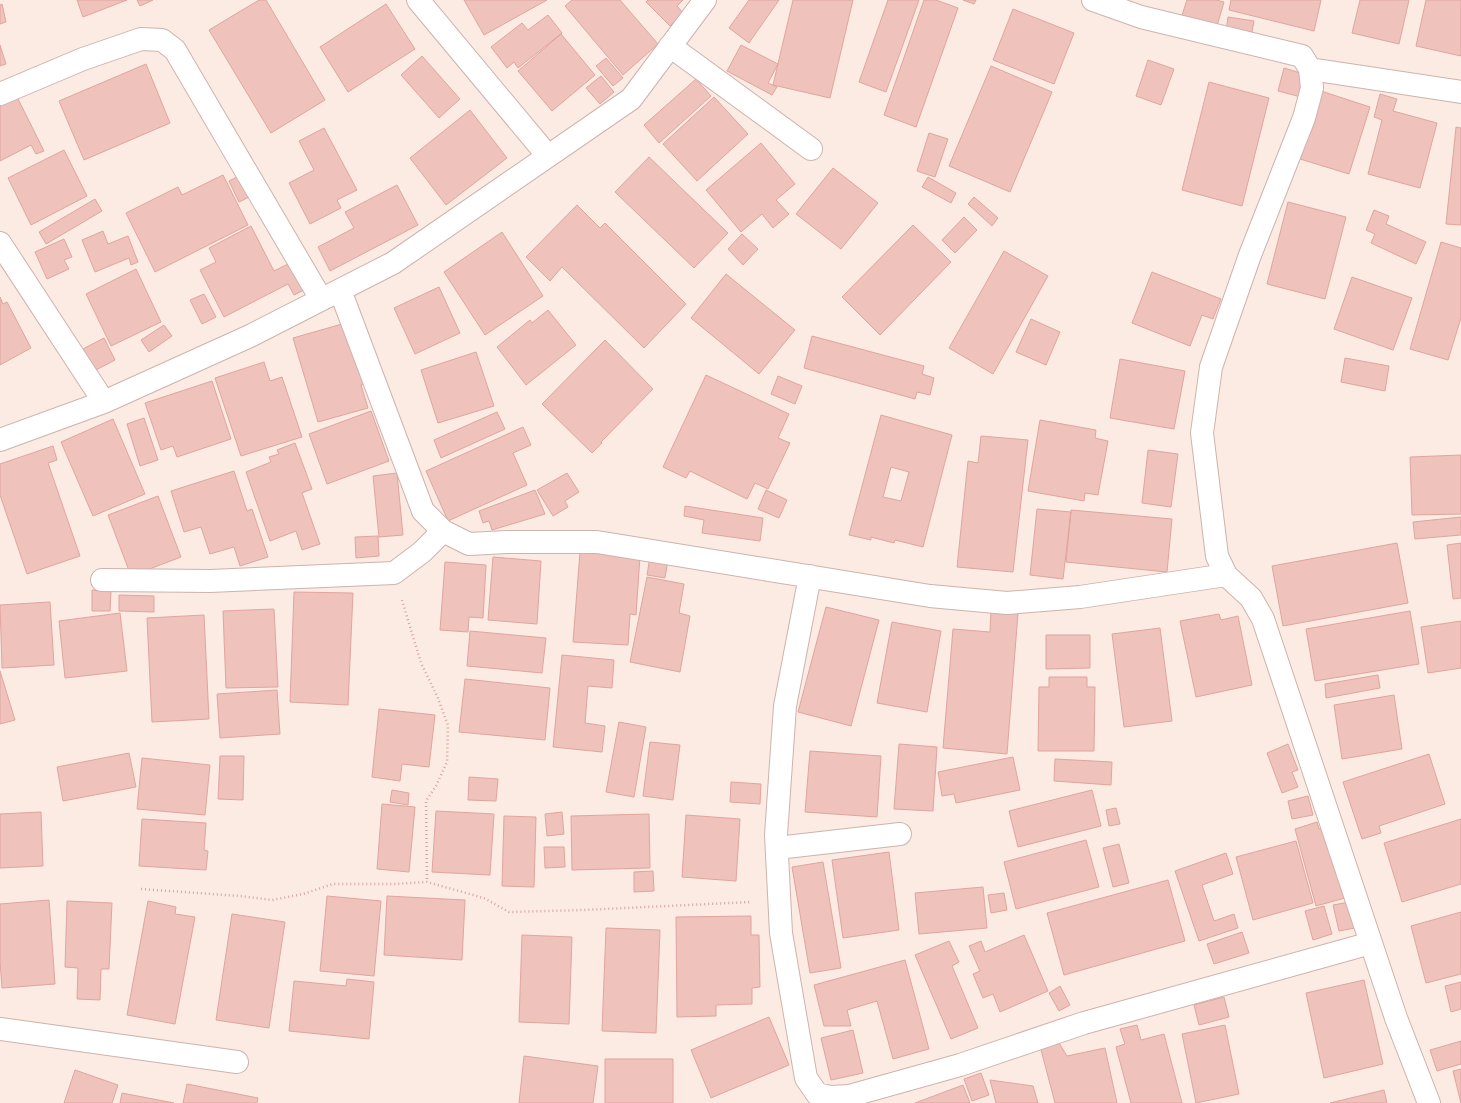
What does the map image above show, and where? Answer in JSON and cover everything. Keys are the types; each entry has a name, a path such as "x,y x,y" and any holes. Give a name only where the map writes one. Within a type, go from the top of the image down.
{"street":[{"path":"418,0 548,156"},
{"path":"0,440 104,402 250,336 393,263 631,99 705,0"},
{"path":"1104,2 1140,17 1302,56 1310,69 1312,88 1304,118 1250,255 1211,367 1202,433 1217,556 1226,575 1251,598 1263,619 1396,1018 1429,1103"},
{"path":"0,94 83,59 141,39 162,40 175,50 331,295 423,511 443,531 469,544 506,542 598,542 930,596 1008,603 1080,597 1226,575"},
{"path":"670,46 811,148"},
{"path":"1310,69 1461,92"},
{"path":"0,243 104,402"},
{"path":"102,580 210,581 394,573 422,552 443,531"},
{"path":"810,576 786,706 776,835 780,900 780,933 806,1078 817,1094 831,1097 849,1096 960,1065 1084,1023 1371,943"},
{"path":"777,848 900,834"},
{"path":"0,1029 237,1062"}],"path":[{"path":"394,573 421,663 448,725 447,762 436,786 426,802 427,882"},
{"path":"141,889 240,896 272,900 303,894 333,884 393,884 427,882 484,898 509,912 584,910 780,900"}],"building":[{"path":"77,0 127,0 83,17"},
{"path":"137,0 153,0 140,6"},
{"path":"259,0 266,0 325,100 271,133 209,30"},
{"path":"464,0 547,0 484,35"},
{"path":"572,0 620,0 658,44 623,75 565,6"},
{"path":"648,0 683,0 677,6 683,13 670,26 646,2"},
{"path":"749,0 779,0 749,43 729,28"},
{"path":"793,0 853,0 830,98 773,85"},
{"path":"888,0 919,0 886,92 859,82"},
{"path":"924,0 936,0 958,8 916,127 884,115"},
{"path":"963,0 976,0 974,4"},
{"path":"1187,0 1216,0 1224,2 1217,26 1182,15"},
{"path":"1231,0 1321,0 1314,31 1229,10"},
{"path":"1360,0 1409,0 1399,44 1352,33"},
{"path":"1426,0 1461,0 1461,56 1416,46"},
{"path":"2,4 6,22 0,24 0,5"},
{"path":"386,4 415,49 348,92 320,47"},
{"path":"1013,9 1074,33 1054,84 993,60"},
{"path":"548,15 562,33 518,68 514,62 507,68 491,47 522,23 528,30"},
{"path":"1228,17 1254,21 1251,37 1226,31"},
{"path":"561,34 595,75 552,111 518,71"},
{"path":"0,45 6,64 0,66"},
{"path":"741,45 778,64 768,83 777,87 772,95 727,71"},
{"path":"422,56 460,99 439,118 401,75"},
{"path":"606,58 623,78 613,86 596,66"},
{"path":"1148,60 1174,69 1161,105 1136,96"},
{"path":"146,64 170,123 84,160 59,101"},
{"path":"991,66 1052,92 1010,192 949,166"},
{"path":"1284,68 1307,75 1301,97 1278,91"},
{"path":"601,76 614,92 600,104 586,88"},
{"path":"696,79 711,96 659,143 644,125"},
{"path":"1209,82 1269,98 1242,206 1182,190"},
{"path":"14,91 44,151 36,154 31,145 0,161 0,98"},
{"path":"1321,91 1370,107 1349,174 1300,159"},
{"path":"1380,94 1397,99 1393,111 1437,123 1420,188 1368,174 1382,120 1374,117"},
{"path":"714,97 748,134 697,181 663,144"},
{"path":"470,110 507,158 446,205 410,158"},
{"path":"1456,127 1461,128 1461,225 1446,224"},
{"path":"324,128 357,190 337,200 341,208 310,224 289,183 314,170 299,141"},
{"path":"929,133 948,139 935,177 917,171"},
{"path":"761,143 795,184 776,200 789,214 773,228 762,214 741,232 706,190"},
{"path":"64,150 87,196 31,225 8,178"},
{"path":"649,157 728,233 694,268 615,192"},
{"path":"833,168 878,203 841,249 796,214"},
{"path":"243,174 253,195 239,202 229,181"},
{"path":"223,175 248,225 155,272 126,213 178,187 182,195"},
{"path":"928,177 956,193 951,203 922,187"},
{"path":"397,185 418,225 330,271 318,247 354,228 345,212"},
{"path":"974,197 998,218 992,226 968,204"},
{"path":"95,199 102,211 46,244 39,232"},
{"path":"1288,202 1346,217 1325,299 1267,284"},
{"path":"577,205 600,228 605,223 686,304 644,348 562,267 550,281 526,257"},
{"path":"1374,210 1389,216 1386,224 1426,242 1416,264 1371,243 1375,234 1366,230"},
{"path":"964,217 977,230 955,253 942,240"},
{"path":"913,225 951,262 880,335 842,297"},
{"path":"251,226 274,271 292,262 306,289 294,295 288,284 224,317 200,270 216,262 209,248"},
{"path":"103,231 108,244 128,236 138,262 131,265 129,258 95,272 82,240"},
{"path":"502,232 543,296 485,335 444,272"},
{"path":"742,234 758,249 743,265 728,249"},
{"path":"64,239 72,257 64,260 69,269 47,279 35,252"},
{"path":"1441,242 1461,248 1461,318 1448,360 1410,349"},
{"path":"1004,251 1048,276 993,374 949,348"},
{"path":"136,269 161,322 111,346 86,294"},
{"path":"1152,272 1221,299 1213,319 1202,315 1190,346 1132,323"},
{"path":"726,274 795,330 759,374 691,318"},
{"path":"1352,277 1412,298 1393,350 1334,329"},
{"path":"439,287 460,333 415,354 394,308"},
{"path":"204,294 216,317 202,324 190,300"},
{"path":"0,297 3,304 7,302 31,348 0,365"},
{"path":"548,310 576,345 526,385 497,347 530,320 532,323"},
{"path":"1031,319 1060,332 1046,365 1016,352"},
{"path":"349,322 366,383 361,385 368,408 318,422 293,338"},
{"path":"164,325 172,336 149,352 141,340"},
{"path":"812,336 924,366 922,374 934,378 930,395 917,392 915,399 804,368"},
{"path":"104,338 115,360 94,371 83,349"},
{"path":"605,340 653,389 592,453 542,404"},
{"path":"476,352 494,406 438,423 421,370"},
{"path":"1345,358 1389,366 1385,391 1341,382"},
{"path":"1120,359 1185,371 1174,429 1110,418"},
{"path":"264,362 270,381 282,377 302,437 241,456 215,378"},
{"path":"706,375 789,414 778,438 790,443 768,489 755,483 747,499 690,471 686,478 663,467"},
{"path":"778,376 802,386 795,404 771,394"},
{"path":"212,381 231,439 177,457 173,446 161,450 145,403"},
{"path":"371,411 389,461 327,484 309,434"},
{"path":"497,412 505,429 441,458 434,440"},
{"path":"881,415 952,435 923,547 895,540 894,543 871,537 871,540 849,535","holes":["891,467 909,472 901,501 883,497"]},
{"path":"144,418 158,460 140,466 127,424"},
{"path":"113,419 145,494 93,516 61,442"},
{"path":"1040,420 1096,430 1095,438 1108,441 1098,495 1085,493 1084,501 1028,491"},
{"path":"523,427 531,445 513,453 527,485 448,521 426,471"},
{"path":"981,436 1028,440 1013,572 957,567 968,461 978,463"},
{"path":"295,443 312,489 302,493 320,544 302,550 296,531 270,541 246,472 271,462 269,457 279,454 277,450"},
{"path":"53,446 57,460 48,463 80,556 27,574 0,495 0,464"},
{"path":"1148,450 1178,454 1171,507 1142,503"},
{"path":"1461,455 1461,514 1412,515 1410,457"},
{"path":"234,471 247,511 252,509 268,557 240,566 234,547 210,554 201,527 184,532 171,491"},
{"path":"397,473 403,535 379,537 373,476"},
{"path":"567,473 579,492 565,501 568,507 553,516 537,490"},
{"path":"535,490 545,514 492,530 489,521 483,523 479,511"},
{"path":"766,490 787,500 779,518 758,509"},
{"path":"158,496 181,557 131,576 108,515"},
{"path":"685,506 763,518 760,541 702,533 704,520 684,516"},
{"path":"1037,509 1071,512 1063,579 1030,575"},
{"path":"1071,510 1172,519 1167,572 1066,562"},
{"path":"1461,517 1461,535 1415,539 1413,522"},
{"path":"378,536 379,556 356,558 355,537"},
{"path":"1397,543 1408,603 1283,626 1272,566"},
{"path":"1461,543 1461,598 1453,599 1447,545"},
{"path":"580,552 640,556 636,615 630,614 628,645 573,642"},
{"path":"493,557 541,561 537,624 488,620"},
{"path":"650,557 668,560 665,578 647,575"},
{"path":"445,562 486,565 483,618 469,617 468,632 440,630"},
{"path":"647,577 684,584 679,613 690,616 680,672 630,662"},
{"path":"92,590 111,591 110,611 92,611"},
{"path":"294,592 353,593 348,705 290,702"},
{"path":"119,595 154,596 154,612 119,611"},
{"path":"50,602 54,665 2,668 0,605"},
{"path":"826,607 879,620 851,726 798,712"},
{"path":"274,609 278,687 226,688 223,611"},
{"path":"991,611 1018,613 1007,754 943,748 953,629 990,632"},
{"path":"1410,611 1419,664 1315,681 1306,629"},
{"path":"120,613 127,671 65,678 59,621"},
{"path":"1219,614 1221,620 1238,616 1252,685 1196,697 1180,621"},
{"path":"204,615 209,719 152,722 147,618"},
{"path":"1461,621 1461,668 1428,673 1421,627"},
{"path":"892,622 941,631 927,712 877,703"},
{"path":"1160,628 1172,721 1124,727 1112,634"},
{"path":"470,631 546,638 542,673 467,666"},
{"path":"1046,635 1090,635 1090,668 1046,669"},
{"path":"562,655 614,660 612,688 588,686 585,723 605,726 602,752 553,747"},
{"path":"0,671 15,720 0,724"},
{"path":"1378,675 1380,688 1326,698 1325,684"},
{"path":"1049,677 1087,677 1087,687 1095,687 1094,751 1038,751 1039,687 1049,687"},
{"path":"465,679 550,688 545,740 459,732"},
{"path":"277,690 280,734 220,738 217,694"},
{"path":"1394,695 1402,749 1342,759 1334,705"},
{"path":"379,709 435,715 429,767 402,764 400,781 372,777"},
{"path":"619,722 646,727 634,797 606,792"},
{"path":"650,742 680,745 673,800 643,796"},
{"path":"899,744 937,747 933,811 894,809"},
{"path":"1288,744 1298,770 1292,772 1298,787 1282,793 1267,753"},
{"path":"810,751 881,756 877,817 805,812"},
{"path":"129,753 136,787 63,801 57,767"},
{"path":"1429,754 1445,804 1379,826 1381,833 1362,839 1343,782"},
{"path":"220,756 244,756 243,800 218,799"},
{"path":"1013,757 1020,790 956,803 954,794 942,796 938,772"},
{"path":"142,758 210,765 205,815 137,809"},
{"path":"1055,759 1112,762 1111,785 1054,781"},
{"path":"469,777 498,779 496,801 468,800"},
{"path":"731,782 761,784 760,804 730,802"},
{"path":"392,790 409,793 408,805 390,802"},
{"path":"1092,790 1101,826 1018,847 1009,811"},
{"path":"1308,796 1313,815 1292,819 1288,801"},
{"path":"382,804 415,807 409,872 377,869"},
{"path":"1116,808 1120,824 1109,826 1106,810"},
{"path":"436,811 494,814 490,875 432,872"},
{"path":"41,812 43,866 0,868 0,814"},
{"path":"562,812 564,834 547,836 545,814"},
{"path":"649,814 650,868 572,870 571,816"},
{"path":"686,815 740,819 736,881 682,877"},
{"path":"504,816 536,817 534,887 502,886"},
{"path":"142,819 206,823 204,850 208,851 206,870 139,866"},
{"path":"1461,819 1461,884 1402,902 1384,843"},
{"path":"1317,822 1319,829 1325,828 1345,898 1316,906 1295,829"},
{"path":"1086,840 1099,887 1016,909 1004,862"},
{"path":"1296,841 1313,903 1253,920 1236,857"},
{"path":"1119,844 1129,883 1113,887 1103,848"},
{"path":"544,847 564,847 565,867 545,868"},
{"path":"889,852 899,930 843,938 832,860"},
{"path":"1226,853 1233,874 1202,885 1214,921 1234,914 1238,928 1199,941 1175,871"},
{"path":"823,862 841,968 810,973 792,867"},
{"path":"653,871 654,891 634,892 634,872"},
{"path":"1168,880 1185,941 1064,975 1047,913"},
{"path":"983,887 987,928 919,934 915,893"},
{"path":"1004,893 1007,910 991,913 988,895"},
{"path":"327,896 381,901 374,976 320,971"},
{"path":"387,896 465,900 462,960 384,955"},
{"path":"49,900 55,984 2,988 0,961 0,904"},
{"path":"67,901 112,903 109,969 101,969 100,1000 77,999 78,968 65,967"},
{"path":"148,901 176,907 175,914 195,917 175,1024 127,1015"},
{"path":"1349,902 1355,928 1339,931 1333,905"},
{"path":"1324,906 1332,934 1313,940 1305,911"},
{"path":"1461,912 1461,974 1426,983 1411,926"},
{"path":"232,914 285,922 269,1028 216,1020"},
{"path":"751,916 751,935 759,935 760,987 752,988 752,1004 716,1005 716,1016 677,1017 676,917"},
{"path":"606,928 660,930 656,1033 602,1031"},
{"path":"1242,932 1249,953 1214,964 1207,944"},
{"path":"522,935 572,937 569,1024 519,1022"},
{"path":"1024,935 1048,991 1000,1012 993,994 983,998 973,974 980,971 969,946 981,941 985,952"},
{"path":"949,941 959,962 952,966 978,1028 951,1039 915,955"},
{"path":"905,960 929,1049 893,1059 877,1001 847,1010 851,1026 824,1026 814,985"},
{"path":"347,979 374,982 369,1039 289,1031 294,981 346,986"},
{"path":"1364,980 1383,1064 1324,1078 1306,993"},
{"path":"1461,982 1461,1009 1451,1012 1445,986"},
{"path":"1060,986 1070,1005 1059,1011 1049,993"},
{"path":"1224,997 1229,1017 1199,1025 1194,1005"},
{"path":"769,1017 789,1065 711,1098 691,1050"},
{"path":"1137,1025 1141,1040 1164,1034 1182,1103 1131,1103 1116,1047 1125,1044 1120,1029"},
{"path":"1225,1025 1239,1094 1196,1103 1182,1034"},
{"path":"853,1030 863,1073 831,1080 821,1038"},
{"path":"1056,1038 1067,1056 1105,1048 1117,1103 1055,1103 1040,1046"},
{"path":"1461,1041 1461,1064 1437,1071 1430,1050"},
{"path":"524,1056 598,1066 593,1103 519,1103"},
{"path":"605,1059 673,1059 673,1103 605,1103"},
{"path":"1461,1069 1461,1103 1453,1071"},
{"path":"75,1070 118,1085 112,1103 64,1103"},
{"path":"981,1073 989,1095 972,1101 964,1079"},
{"path":"990,1080 1033,1086 1038,1103 996,1103"},
{"path":"187,1084 258,1098 257,1103 183,1103"},
{"path":"963,1085 970,1103 915,1103"},
{"path":"1384,1090 1387,1103 1330,1103"},
{"path":"122,1093 174,1103 120,1103"}]}
